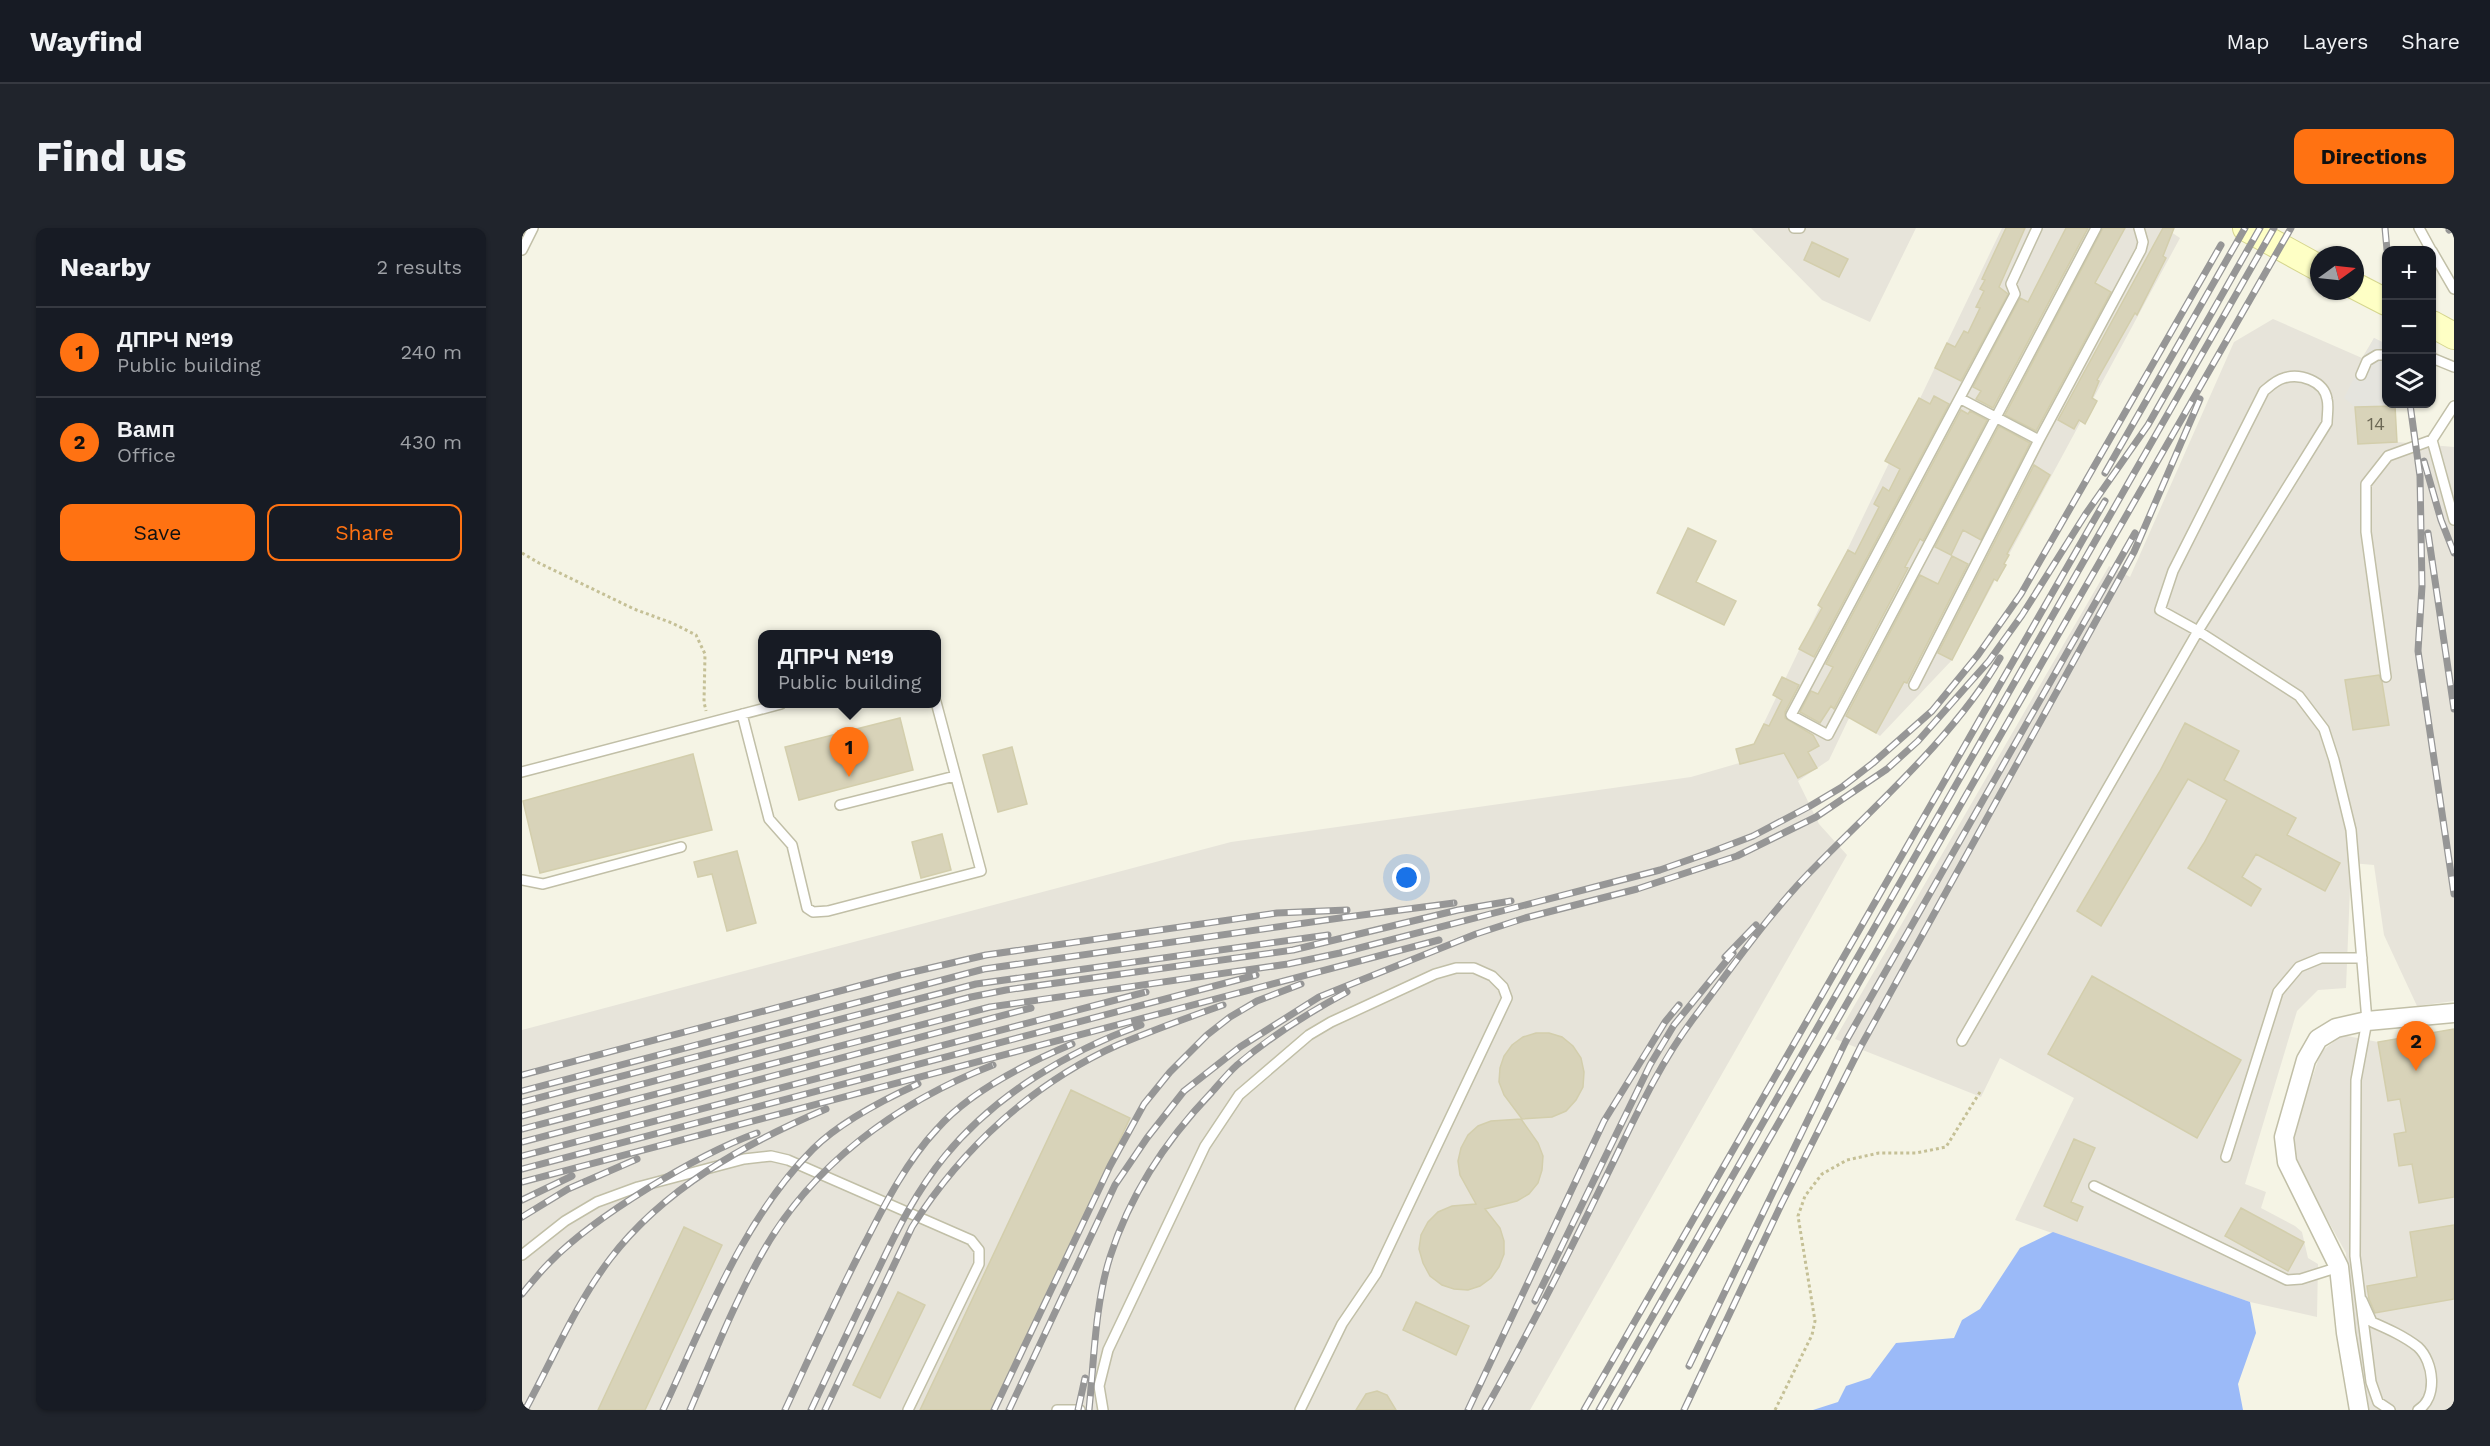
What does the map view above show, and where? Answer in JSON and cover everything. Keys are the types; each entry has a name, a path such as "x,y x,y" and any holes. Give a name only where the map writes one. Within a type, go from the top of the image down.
{"main road":[{"path":"2246,228 2310,263"},
{"path":"2364,291 2382,300"},
{"path":"2436,326 2454,336"}],"street":[{"path":"2359,1410 2346,1333 2339,1267 2287,1162 2284,1137 2306,1060 2318,1040 2336,1028 2367,1021 2454,1013"}],"lane":[{"path":"522,250 533,228"},
{"path":"1794,228 1800,228"},
{"path":"2037,228 2012,284 2015,294 1791,715 1828,735 2096,228"},
{"path":"1914,684 2039,440 2141,250 2143,242 2139,228"},
{"path":"2419,228 2428,246"},
{"path":"2436,259 2454,289"},
{"path":"2361,375 2367,361 2382,355"},
{"path":"2436,360 2454,367"},
{"path":"1962,1041 2198,632 2327,423 2327,399 2323,388 2311,379 2286,377 2264,391 2173,571 2160,610 2198,632 2299,696 2324,729 2351,830 2367,1021 2355,1080 2355,1256 2358,1289 2371,1382 2378,1402 2390,1410"},
{"path":"1961,399 2039,440"},
{"path":"2386,677 2366,532 2366,484 2388,456 2432,440 2454,406"},
{"path":"2432,440 2454,520"},
{"path":"522,772 765,708"},
{"path":"742,714 770,819 792,845 807,908 813,912 828,911 981,871 938,708"},
{"path":"840,805 955,776"},
{"path":"522,880 543,884 681,848"},
{"path":"2226,1157 2278,992 2299,967 2321,958 2362,958"},
{"path":"1103,1410 1099,1386 1108,1350 1205,1146 1239,1095 1309,1035 1331,1022 1435,974 1456,968 1474,968 1492,976 1503,987 1507,998 1376,1274 1342,1324 1300,1410"},
{"path":"522,1255 565,1221 597,1202 638,1187 744,1159 771,1156 788,1160 971,1240 979,1250 979,1264 908,1410"},
{"path":"2094,1186 2286,1280 2301,1279 2339,1267"},
{"path":"2358,1289 2372,1322 2402,1336 2420,1350 2432,1376 2431,1393 2426,1406 2418,1410"},
{"path":"1058,1410 1080,1410"}],"path":[{"path":"522,553 539,564 623,604 672,623 696,636 705,654 704,702 709,722"},
{"path":"1775,1410 1812,1335 1815,1321 1798,1216 1804,1196 1822,1174 1846,1160 1880,1153 1916,1153 1946,1147 1980,1092"}],"shaded area":[{"path":"1751,228 1916,228 1870,322 1822,300"},
{"path":"2002,228 2165,228 2180,238 1952,660 1880,736 1850,716 1829,760 1798,781 1819,824 1847,855 1530,1410 522,1410 522,1030 1231,842 1691,777 1774,753 1762,727"},
{"path":"2273,319 2362,358 2374,338 2382,342 2382,408 2395,408 2397,442 2454,447 2454,1001 2417,1006 2384,935 2374,865 2351,863 2346,988 2318,990 2297,1011 2245,1184 2266,1192 2261,1208 2302,1232 2308,1258 2318,1264 2317,1317 2250,1302 2015,1220 2074,1098 2000,1058 1981,1097 1835,1039 2109,566 2130,577 2234,342"},
{"path":"2374,338 2382,342 2382,406 2355,407 2344,398"},
{"path":"2454,1029 2454,1410 2368,1410 2349,1319 2346,1253 2293,1158 2294,1131 2321,1052 2342,1035 2378,1042"}],"water":[{"path":"2053,1232 2250,1302 2256,1333 2238,1384 2243,1410 1813,1410 1838,1402 1846,1386 1870,1378 1896,1343 1954,1338 1962,1320 1980,1309 2020,1248"}],"building":[{"path":"2006,228 2025,228 1999,287 2008,294 1961,381 1935,368 1947,343 1955,347 1964,331 1968,333 1980,308 1976,307 1984,291 1980,289 1985,280 1982,279"},
{"path":"2066,228 2088,228 1993,408 1976,399 1981,391 1973,387 2020,298 2028,302"},
{"path":"2103,228 2125,228 2095,283 2111,292 2036,431 2005,415"},
{"path":"2163,228 2174,228 2163,256 2166,258 2137,315 2135,313 2097,380 2099,381 2092,398 2097,401 2085,424 2079,420 2074,429 2058,420"},
{"path":"1812,242 1848,259 1839,277 1804,260"},
{"path":"1934,396 1949,404 1814,657 1799,649 1822,608 1818,605 1848,550 1855,554 1879,507 1874,504 1883,487 1889,491 1900,469 1885,461 1919,398 1930,404"},
{"path":"2355,407 2395,408 2397,442 2358,444"},
{"path":"1961,410 1968,414 1970,411 1987,420 1923,541 1920,539 1905,567 1908,568 1834,709 1831,706 1820,723 1800,712 1811,691 1818,694 1833,667 1826,664"},
{"path":"1999,426 2030,443 1981,540 1963,530 1951,555 1935,547"},
{"path":"2034,465 2050,475 2007,554 2009,555 2004,564 2006,565 1997,581 1994,579 1952,660 1938,653"},
{"path":"1688,528 1716,541 1696,582 1736,601 1724,625 1657,593"},
{"path":"1952,556 1968,564 1907,683 1904,682 1876,733 1846,716 1920,575 1938,584"},
{"path":"2379,675 2389,725 2353,730 2345,680"},
{"path":"1782,677 1799,685 1785,712 1785,718 1813,735 1819,746 1808,752 1817,768 1798,778 1784,753 1740,764 1736,749 1754,744 1764,724 1769,726 1782,700 1773,695"},
{"path":"900,718 913,770 799,800 785,747"},
{"path":"2185,723 2239,751 2224,780 2296,818 2287,835 2340,863 2325,891 2256,854 2242,877 2261,889 2251,906 2188,868 2227,800 2188,779 2101,926 2077,911 2160,771"},
{"path":"1012,747 1027,804 998,812 983,755"},
{"path":"693,754 712,830 540,873 523,801"},
{"path":"942,834 951,870 921,878 912,842"},
{"path":"737,851 756,923 727,931 712,874 698,877 694,862"},
{"path":"2092,976 2241,1060 2197,1138 2048,1054"},
{"path":"2454,1029 2454,1197 2419,1203 2412,1164 2399,1166 2394,1134 2406,1132 2400,1099 2388,1101 2378,1042"},
{"path":"1536,1033 1549,1033 1562,1037 1573,1046 1581,1058 1584,1072 1583,1087 1576,1100 1566,1111 1552,1117 1522,1119 1504,1095 1499,1082 1500,1068 1504,1056 1512,1045 1523,1037"},
{"path":"1071,1090 1130,1118 992,1410 920,1410"},
{"path":"1521,1119 1538,1143 1543,1156 1542,1170 1538,1183 1529,1194 1517,1201 1485,1209 1500,1228 1504,1241 1504,1254 1499,1267 1491,1278 1480,1286 1468,1290 1442,1285 1430,1276 1419,1249 1421,1235 1428,1222 1438,1212 1452,1206 1476,1204 1460,1175 1458,1161 1461,1148 1468,1135 1478,1126 1491,1121"},
{"path":"2074,1139 2095,1148 2071,1202 2083,1207 2077,1221 2044,1206"},
{"path":"2241,1208 2304,1242 2288,1271 2225,1236"},
{"path":"2454,1225 2454,1299 2375,1313 2367,1286 2417,1277 2410,1232"},
{"path":"684,1227 722,1245 645,1410 598,1410"},
{"path":"898,1292 925,1305 880,1398 853,1385"},
{"path":"1416,1302 1469,1326 1456,1355 1403,1330"},
{"path":"1377,1391 1387,1395 1396,1410 1356,1410 1366,1394"}],"railway":[{"path":"2105,473 2245,228"},
{"path":"1009,1410 1115,1185 1147,1138 1184,1091 1240,1047 1319,997 1476,934 1525,918 1637,889 1737,856 1816,817 1887,769 1918,741 1989,661 2022,615 2085,515 2148,425 2260,228"},
{"path":"1599,1410 2274,228"},
{"path":"1614,1410 2291,228"},
{"path":"2385,228 2387,246"},
{"path":"522,1129 990,1007 1288,964 1340,953 1660,870 1753,836 1842,787 1873,763 1932,711 1978,655 2021,594 2221,245"},
{"path":"1684,1410 1781,1205 1861,1046 2134,552 2200,399"},
{"path":"2411,408 2420,476 2422,586 2418,651 2454,894"},
{"path":"2424,461 2441,520 2454,553"},
{"path":"1584,1410 2105,501"},
{"path":"1689,1366 1846,1041 2135,533"},
{"path":"2428,533 2454,709"},
{"path":"1485,1410 1574,1242 1644,1100 1679,1038 1768,920 1800,882 1939,740 1962,713 2000,658"},
{"path":"522,1116 971,997 1006,990 1293,950 1458,910 1511,901"},
{"path":"522,1091 984,969 1454,903"},
{"path":"522,1075 900,975 986,955 1277,913 1347,910"},
{"path":"1725,957 1756,925"},
{"path":"522,1102 976,984 1328,935"},
{"path":"522,1182 1439,940"},
{"path":"1535,1301 1650,1065 1674,1025 1733,953"},
{"path":"522,1169 1256,975"},
{"path":"994,1410 1110,1166 1144,1104 1170,1072 1207,1035 1230,1017 1257,1001 1301,984"},
{"path":"522,1156 1146,992"},
{"path":"1089,1410 1096,1333 1105,1275 1128,1211 1152,1168 1180,1129 1237,1065 1290,1026 1347,992"},
{"path":"825,1410 912,1227 932,1198 977,1144 1030,1098 1088,1060 1120,1044 1223,1005"},
{"path":"1468,1410 1604,1121 1665,1022 1679,1005"},
{"path":"522,1142 1031,1008"},
{"path":"811,1410 900,1225 925,1183 945,1156 986,1114 1034,1078 1086,1048 1141,1025"},
{"path":"785,1410 834,1304 881,1212 926,1141 950,1116 982,1091 1018,1069 1072,1044"},
{"path":"690,1410 750,1276 780,1224 804,1193 860,1140 891,1118 958,1080 993,1065"},
{"path":"663,1410 710,1307 745,1239 788,1177 813,1149 836,1130 877,1104 918,1084"},
{"path":"525,1410 586,1295 610,1259 631,1234 655,1211 708,1170 766,1137 826,1109"},
{"path":"522,1294 569,1244 619,1207 677,1171 757,1133"},
{"path":"522,1217 568,1189 637,1159"},
{"path":"522,1200 572,1176"},
{"path":"1078,1410 1085,1378"}],"place":[{"name":"ДПРЧ №19","path":"849,777"},
{"name":"Вамп","path":"2416,1071"}]}
